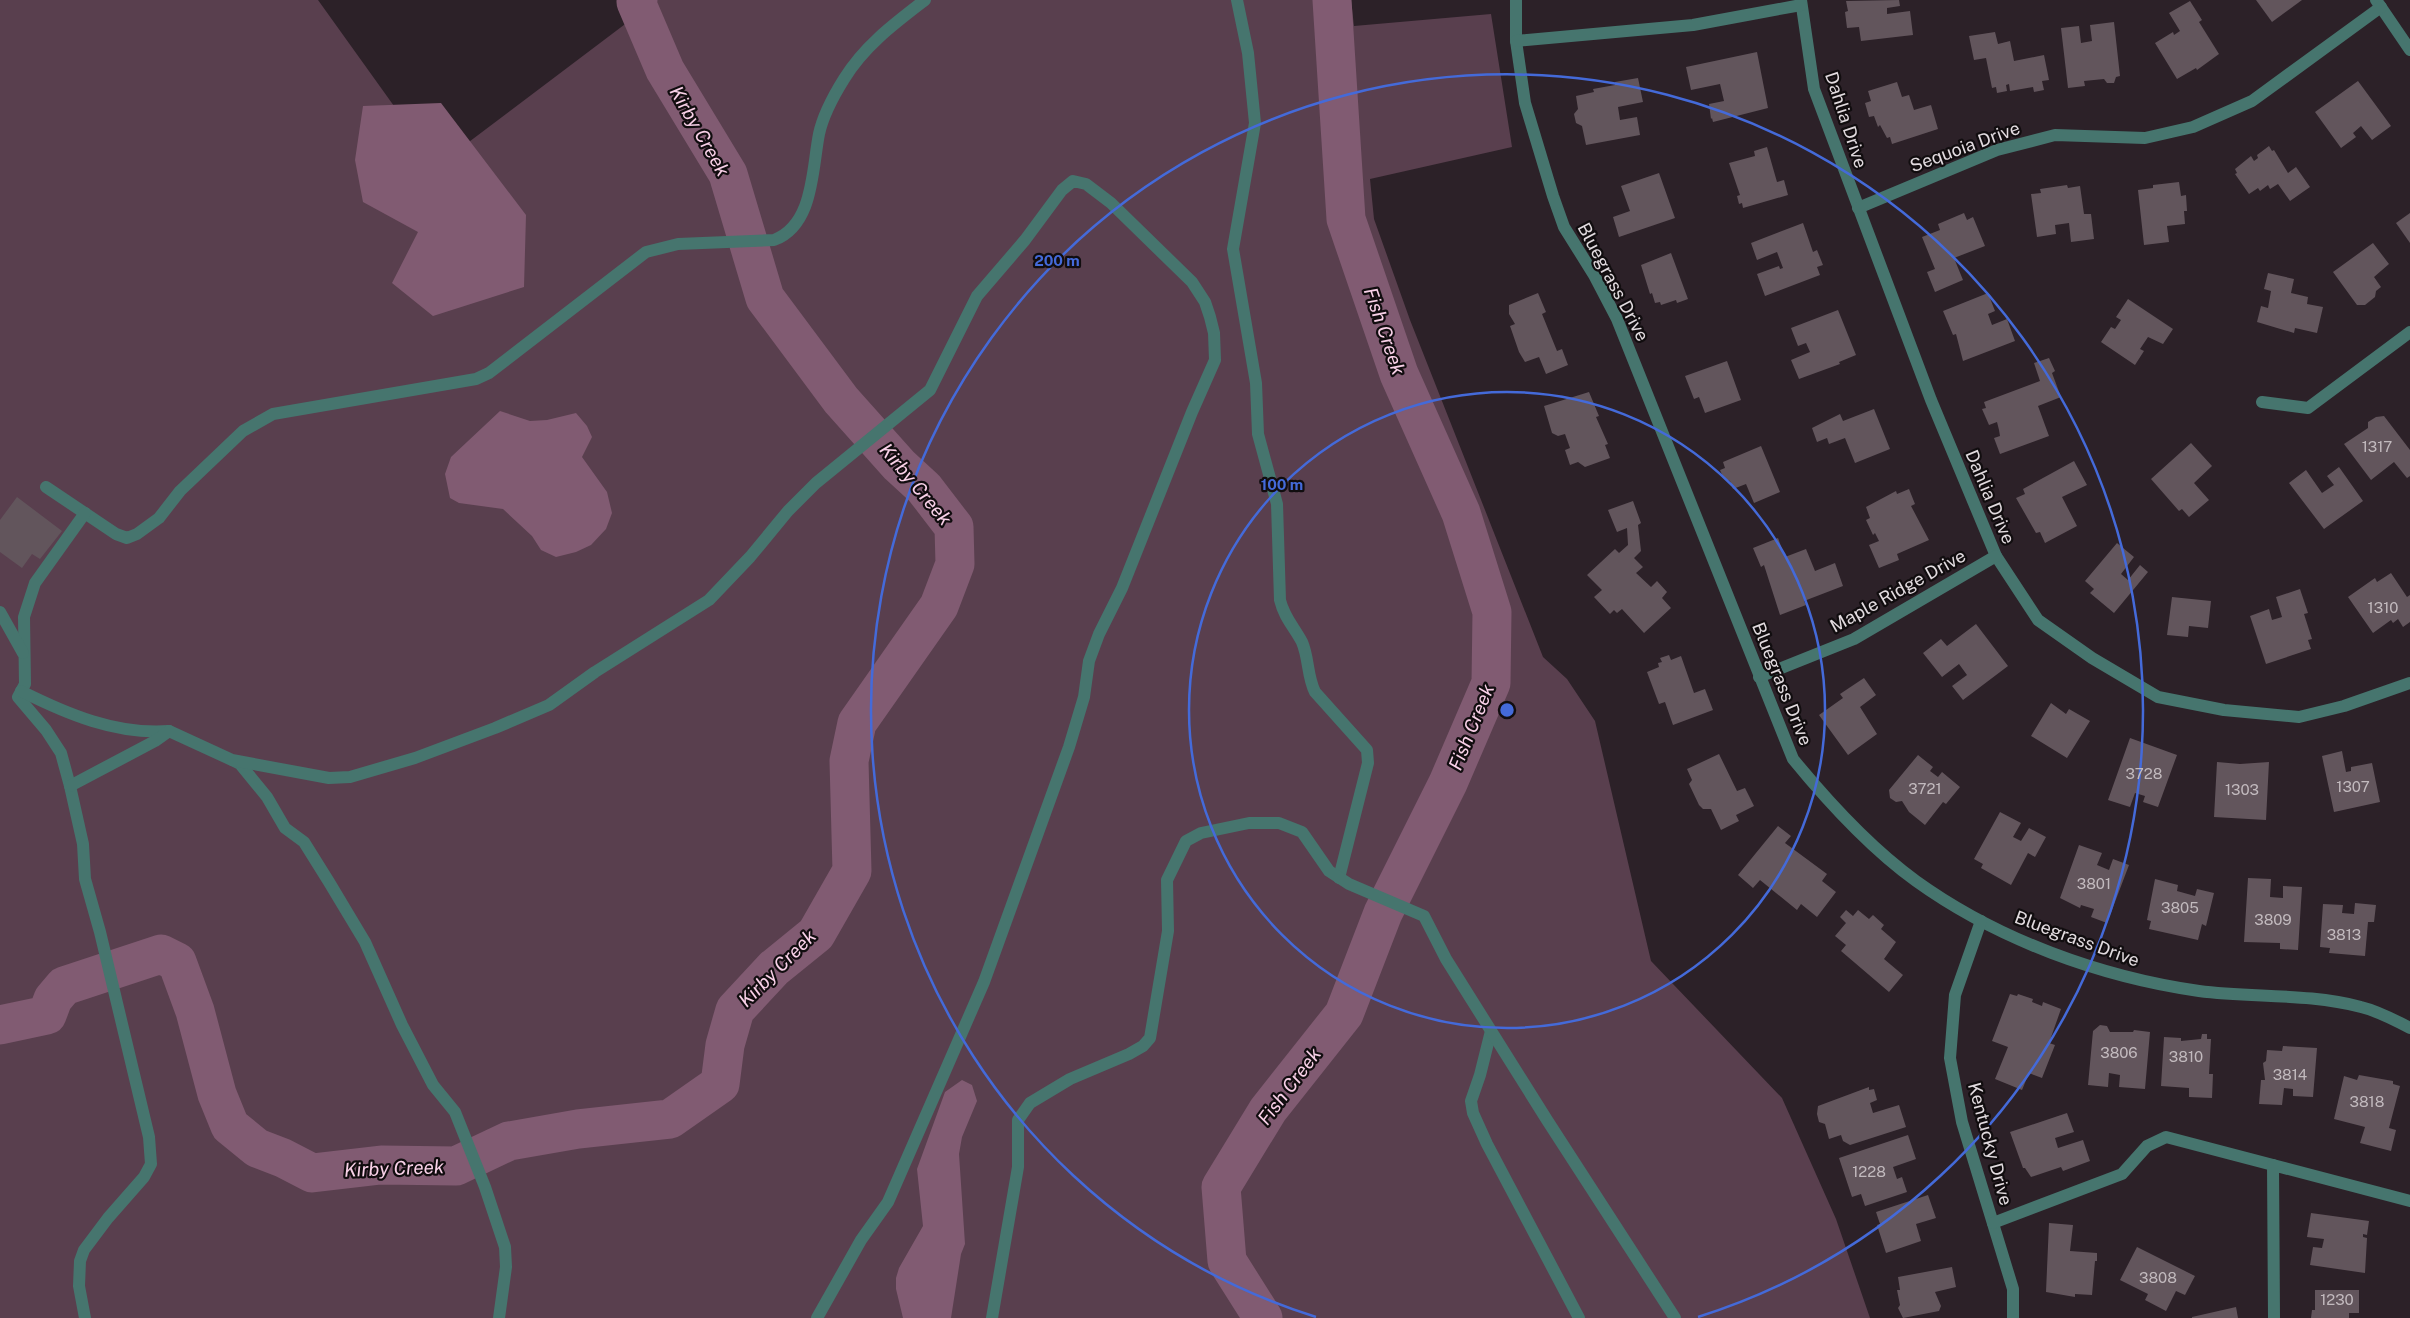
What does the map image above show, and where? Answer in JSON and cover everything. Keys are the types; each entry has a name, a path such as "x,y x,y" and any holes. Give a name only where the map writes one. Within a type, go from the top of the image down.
{"street":[{"path":"46,487 116,534 127,538 137,534 159,518 180,491 243,431 273,414 476,379 489,372 646,252 678,244 774,240 787,236 800,218 814,177 819,133 829,106 844,79 862,51 925,0"},
{"path":"1237,0 1248,54 1255,123 1233,249 1256,383 1258,434 1277,504 1280,600 1283,614 1302,643 1310,682 1315,692 1367,750 1368,764 1344,881"},
{"name":"Bluegrass Drive","path":"1516,0 1516,41 1525,103 1564,227 1594,275 1617,319 1660,423 1792,759 1825,798 1877,849 1916,881 1981,922 2060,955 2153,984 2205,992 2314,998 2363,1007 2410,1028"},
{"path":"1516,41 1693,25 1801,3"},
{"name":"Dahlia Drive","path":"1801,3 1814,89 1931,400 1996,556 2038,620 2092,658 2158,697 2224,710 2299,716 2344,706 2410,683"},
{"path":"2378,4 2410,50"},
{"name":"Sequoia Drive","path":"1858,208 1997,150 2055,135 2145,138 2194,127 2252,101 2378,4"},
{"path":"232,760 329,778 350,777 415,758 495,728 549,705 594,672 709,600 750,557 788,511 850,456 930,390 977,296 1025,240 1062,190 1073,181 1086,184 1111,203 1173,261 1192,282 1205,302 1215,340 1215,360 1122,588 1099,634 1089,661 1084,697 1069,747 984,982 888,1202 861,1240 817,1318"},
{"path":"2262,402 2308,408 2410,332"},
{"path":"85,513 35,583 24,617 23,653 25,684 18,697 46,730 61,753 83,844 85,879 100,932 149,1137 152,1164 144,1177 108,1218 84,1250 80,1261 79,1286 85,1318"},
{"name":"Maple Ridge Drive","path":"1760,677 1854,639 1996,556"},
{"path":"0,612 23,653"},
{"path":"21,691 94,722 129,731 169,731 240,764 252,778 285,828 304,842 365,942 402,1025 433,1085 455,1112 462,1134 485,1187 505,1247 506,1267 499,1318"},
{"path":"70,786 155,741 169,731"},
{"path":"992,1318 1017,1176 1018,1120 1030,1103 1070,1079 1130,1054 1143,1046 1150,1038 1168,931 1167,880 1186,841 1201,833 1249,822 1279,822 1302,832 1329,871 1344,881 1424,916 1446,959 1675,1318"},
{"name":"Kentucky Drive","path":"1981,922 1954,995 1950,1058 1962,1122 2013,1289 2013,1318"},
{"path":"1492,1030 1471,1101 1473,1113 1487,1144 1579,1318"},
{"path":"1993,1223 2122,1174 2147,1146 2166,1137 2410,1201"},
{"path":"2273,1165 2274,1318"}],"shaded area":[{"path":"0,0 318,0 437,166 657,0 1351,0 1354,26 1491,14 1512,147 1370,179 1374,219 1410,320 1543,657 1567,679 1595,721 1651,961 1782,1098 1836,1219 1870,1318 0,1318"},
{"path":"441,103 526,215 524,287 433,316 392,283 418,232 363,202 355,160 363,106"},
{"path":"500,411 530,421 547,420 576,413 587,426 592,437 582,457 607,492 612,513 606,529 591,545 576,552 556,557 541,550 532,536 503,509 459,503 450,498 445,474 451,457"},
{"path":"962,1080 972,1085 977,1101 962,1137 959,1154 965,1244 961,1254 951,1318 903,1318 896,1289 896,1278 899,1268 923,1226 917,1169 945,1092"}],"building":[{"path":"1899,0 1900,6 1887,8 1887,14 1910,11 1913,35 1861,41 1859,27 1847,28 1845,12 1848,11 1846,1"},
{"path":"2256,0 2302,0 2272,22"},
{"path":"2190,1 2202,20 2199,22 2219,54 2197,70 2196,68 2177,79 2155,43 2173,32 2174,35 2180,31 2169,13"},
{"path":"2114,22 2120,76 2116,77 2114,83 2107,83 2104,79 2084,81 2085,86 2068,88 2061,28 2079,26 2081,43 2092,41 2090,25"},
{"path":"1995,32 1998,44 2010,41 2014,61 2044,55 2049,80 2042,81 2044,90 2034,92 2033,87 2010,91 2009,84 2006,85 2007,91 1997,93 1996,87 1992,88 1986,58 1974,60 1969,36"},
{"path":"1757,52 1768,108 1713,122 1709,104 1724,101 1720,84 1691,90 1686,67"},
{"path":"1638,78 1643,102 1618,107 1620,120 1637,117 1640,135 1586,145 1582,126 1576,123 1574,114 1578,109 1576,96 1594,92 1593,89 1615,85 1615,82"},
{"path":"2358,81 2391,126 2372,140 2361,126 2353,133 2356,137 2341,148 2315,112"},
{"path":"1897,82 1902,97 1909,95 1914,110 1931,105 1938,129 1892,144 1890,137 1887,138 1880,125 1878,127 1874,116 1869,117 1865,103 1871,101 1868,91"},
{"path":"2269,146 2272,151 2274,150 2288,173 2296,167 2310,187 2290,201 2278,184 2270,189 2268,185 2260,191 2258,188 2249,194 2235,174 2237,173 2235,169 2251,156 2254,161 2258,158 2257,155"},
{"path":"1767,147 1777,182 1784,180 1788,195 1743,208 1742,203 1739,204 1737,196 1740,195 1729,163 1755,156 1754,151"},
{"path":"1659,173 1675,218 1619,237 1613,217 1630,211 1621,186"},
{"path":"2179,182 2181,196 2186,195 2187,211 2184,211 2185,224 2167,226 2169,242 2144,245 2138,190 2153,188 2153,185"},
{"path":"2067,185 2068,188 2080,186 2084,214 2091,214 2094,239 2071,242 2069,223 2055,225 2056,234 2037,237 2031,194 2041,193 2040,189"},
{"path":"1964,213 1967,220 1973,217 1985,246 1954,258 1963,280 1935,292 1927,272 1935,269 1922,237 1940,230 1938,224"},
{"path":"2410,213 2410,243 2396,223"},
{"path":"1803,223 1813,252 1817,250 1823,265 1817,267 1820,275 1765,296 1757,274 1779,266 1780,269 1783,268 1777,252 1757,260 1751,243"},
{"path":"2373,243 2389,264 2374,277 2381,287 2376,291 2375,297 2365,305 2357,305 2333,272"},
{"path":"1671,253 1688,299 1677,303 1676,300 1661,305 1660,302 1655,303 1652,293 1650,294 1641,265"},
{"path":"2268,273 2294,279 2291,293 2308,297 2307,304 2323,307 2317,333 2295,328 2294,333 2257,322 2261,306 2268,308 2271,291 2264,289"},
{"path":"1538,293 1546,312 1542,314 1557,351 1562,349 1568,365 1546,374 1539,357 1525,362 1519,352 1510,326 1515,324 1509,314 1509,305"},
{"path":"1988,293 1995,311 1988,314 1992,325 2007,319 2015,341 1963,361 1956,334 1953,335 1943,311"},
{"path":"2128,299 2173,329 2163,344 2148,337 2140,349 2144,351 2135,365 2101,342 2111,327 2115,329 2121,320 2116,317"},
{"path":"1838,310 1856,355 1839,362 1840,364 1799,379 1791,360 1810,352 1806,343 1798,346 1791,328"},
{"path":"2049,358 2055,371 2052,373 2061,397 2038,406 2049,436 2000,454 1994,438 2000,436 1997,422 1989,425 1982,409 1986,408 1984,402 2040,381 2034,363"},
{"path":"1727,361 1741,400 1705,413 1699,397 1694,399 1685,376"},
{"path":"1589,392 1599,416 1596,417 1608,444 1605,445 1610,458 1585,467 1578,462 1570,465 1565,450 1570,448 1565,434 1558,436 1552,433 1544,406"},
{"path":"1874,409 1890,449 1855,463 1845,438 1829,444 1827,438 1817,442 1812,428 1840,414 1843,421"},
{"path":"2384,416 2410,450 2410,476 2407,478 2394,462 2371,480 2344,444 2368,428 2368,422 2376,417"},
{"path":"2191,443 2212,466 2194,483 2209,500 2189,517 2182,509 2179,511 2151,479"},
{"path":"1761,446 1780,492 1754,503 1746,484 1733,489 1730,481 1724,479 1720,470 1725,468 1723,462"},
{"path":"2074,461 2087,485 2062,497 2077,526 2045,543 2040,532 2036,533 2016,498 2025,494 2023,489"},
{"path":"2339,467 2363,501 2324,529 2289,483 2306,470 2322,493 2334,485 2327,476"},
{"path":"1909,489 1915,504 1911,506 1929,540 1897,554 1899,560 1879,568 1869,545 1879,541 1875,533 1873,535 1866,520 1870,518 1866,507 1896,491 1897,494"},
{"path":"17,497 62,531 40,559 32,554 22,568 0,552 0,520"},
{"path":"1633,501 1641,523 1638,525 1641,551 1634,558 1643,567 1636,573 1651,587 1657,581 1667,592 1662,598 1671,608 1644,633 1622,609 1617,613 1614,610 1610,614 1594,597 1602,590 1587,575 1615,549 1619,553 1628,545 1627,528 1617,532 1608,510"},
{"path":"1778,538 1785,557 1806,549 1815,571 1835,563 1843,586 1804,601 1806,605 1780,615 1764,565 1761,567 1753,548"},
{"path":"2117,543 2134,557 2121,574 2128,580 2140,565 2148,572 2114,613 2090,593 2094,589 2085,581"},
{"path":"2391,573 2407,597 2410,595 2410,622 2403,627 2398,619 2393,623 2391,620 2373,633 2348,597 2375,578 2377,582"},
{"path":"2300,589 2308,613 2304,614 2312,639 2308,640 2311,649 2266,664 2250,616 2269,609 2272,620 2282,617 2276,597"},
{"path":"2172,597 2211,601 2208,628 2189,626 2188,637 2167,635"},
{"path":"1976,624 2008,666 1963,700 1952,686 1967,675 1959,664 1942,677 1923,653 1941,639 1947,646"},
{"path":"1669,655 1671,660 1681,656 1694,693 1705,689 1713,710 1673,725 1665,702 1659,704 1647,672 1659,667 1658,663 1662,662 1660,658"},
{"path":"1864,678 1876,695 1860,707 1877,734 1848,755 1819,715 1843,698 1840,694"},
{"path":"2051,703 2066,714 2069,709 2090,721 2067,758 2031,736"},
{"path":"2130,738 2177,755 2158,807 2143,802 2145,796 2135,793 2130,807 2108,800"},
{"path":"2342,751 2346,772 2351,771 2351,767 2372,763 2380,802 2334,812 2322,756"},
{"path":"1719,754 1737,791 1745,788 1754,806 1736,815 1739,821 1721,830 1711,809 1703,809 1699,805 1689,784 1692,780 1687,769"},
{"path":"1918,755 1933,767 1930,771 1938,777 1942,772 1960,787 1946,804 1943,802 1925,825 1909,812 1902,801 1896,802 1890,798 1889,790"},
{"path":"2217,762 2240,764 2269,762 2266,820 2214,817"},
{"path":"2000,812 2021,823 2013,837 2021,841 2029,828 2046,837 2035,857 2028,853 2011,885 1981,868 1983,864 1974,859"},
{"path":"1778,826 1791,836 1785,843 1827,874 1822,881 1836,892 1817,917 1801,904 1797,910 1760,880 1753,888 1738,875"},
{"path":"2079,845 2102,853 2097,865 2109,870 2113,859 2129,865 2107,923 2091,917 2094,909 2081,905 2080,908 2060,898"},
{"path":"2248,878 2271,879 2270,897 2283,898 2283,886 2302,887 2298,950 2280,949 2280,943 2244,942"},
{"path":"2155,879 2178,885 2177,891 2195,896 2197,889 2214,893 2206,926 2202,924 2198,940 2149,929 2151,921 2147,920"},
{"path":"2355,903 2376,905 2374,922 2368,922 2365,956 2329,953 2330,948 2320,947 2323,904 2343,905 2342,913 2354,914"},
{"path":"1846,910 1853,916 1858,910 1869,919 1873,915 1884,925 1881,929 1896,942 1884,959 1903,975 1889,992 1841,951 1846,945 1835,936 1846,923 1840,917"},
{"path":"2010,994 2017,996 2018,994 2033,999 2032,1002 2042,1006 2043,1002 2061,1009 2049,1043 2055,1045 2042,1078 2029,1073 2022,1090 1995,1079 2008,1047 1992,1041"},
{"path":"2100,1025 2107,1026 2110,1032 2133,1032 2134,1030 2150,1032 2145,1089 2119,1087 2120,1075 2109,1073 2108,1087 2088,1085 2093,1031"},
{"path":"2202,1034 2207,1034 2207,1039 2211,1039 2209,1074 2213,1074 2212,1098 2189,1097 2189,1088 2161,1086 2164,1037 2181,1038 2181,1041 2201,1039"},
{"path":"2283,1046 2317,1048 2313,1097 2293,1096 2293,1089 2284,1088 2282,1105 2259,1104 2261,1080 2265,1080 2263,1063 2266,1061 2267,1050 2282,1051"},
{"path":"2359,1075 2393,1081 2393,1084 2400,1086 2389,1128 2396,1130 2391,1151 2360,1143 2365,1127 2334,1119 2344,1076 2357,1080"},
{"path":"1869,1087 1869,1090 1874,1089 1877,1100 1870,1103 1873,1113 1899,1105 1906,1127 1850,1145 1843,1141 1841,1135 1829,1139 1825,1124 1819,1122 1818,1106"},
{"path":"2067,1113 2074,1132 2055,1138 2058,1148 2083,1140 2090,1161 2063,1171 2061,1167 2031,1177 2023,1168 2010,1132"},
{"path":"1908,1135 1916,1159 1893,1167 1897,1179 1902,1177 1907,1192 1865,1206 1861,1194 1852,1197 1839,1158"},
{"path":"1928,1195 1936,1218 1916,1224 1921,1241 1886,1253 1877,1225 1880,1224 1876,1212"},
{"path":"2311,1213 2369,1221 2367,1235 2363,1234 2363,1237 2367,1238 2365,1273 2310,1265 2313,1247 2322,1248 2324,1239 2307,1237"},
{"path":"2049,1223 2073,1225 2070,1251 2097,1253 2092,1295 2075,1294 2075,1297 2046,1292"},
{"path":"2137,1247 2195,1276 2185,1295 2176,1291 2166,1311 2145,1300 2148,1294 2120,1280"},
{"path":"1952,1267 1956,1287 1935,1292 1941,1306 1939,1311 1903,1318 1898,1308 1900,1305 1897,1290 1900,1290 1898,1277"},
{"path":"2315,1290 2359,1290 2359,1313 2349,1313 2349,1318 2311,1318 2312,1310 2315,1310"},
{"path":"2236,1307 2238,1318 2192,1318 2192,1317"}],"waterway":[{"name":"Kirby Creek","path":"0,1025 47,1015 53,999 64,986 161,954 177,962 195,1011 217,1094 230,1126 257,1148 283,1158 312,1173 381,1165 456,1166 509,1141 578,1129 670,1119 720,1084 725,1045 735,1010 774,968 816,934 852,871 849,761 857,723 939,606 955,564 954,527 924,488 899,465 841,400 765,298 728,174 665,70 636,2 638,0"},
{"name":"Fish Creek","path":"1263,1318 1227,1261 1221,1187 1268,1110 1344,1014 1383,913 1448,783 1491,683 1492,612 1461,513 1399,374 1346,219 1332,0"}]}
